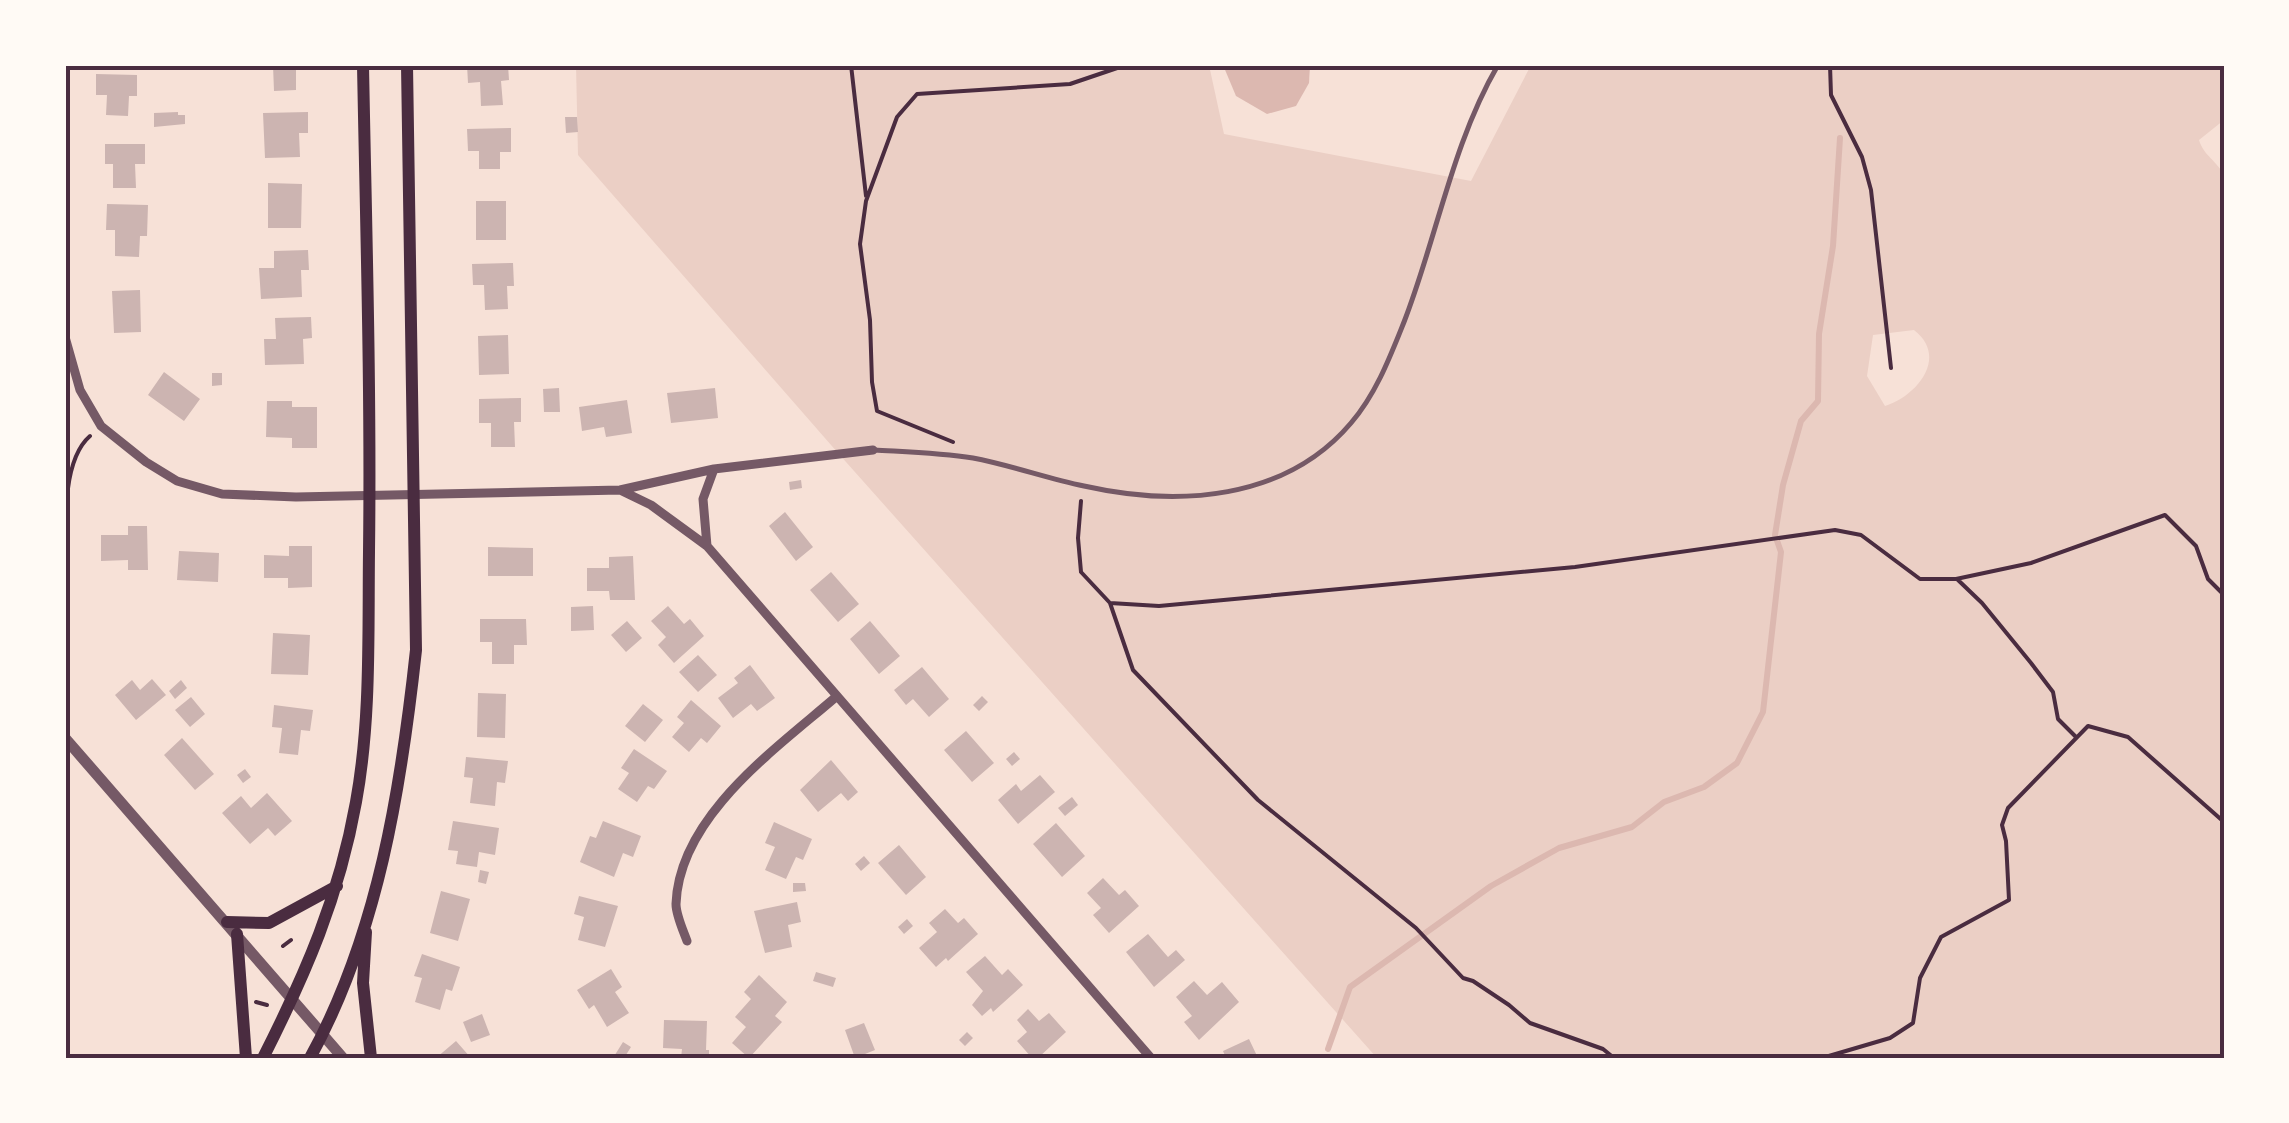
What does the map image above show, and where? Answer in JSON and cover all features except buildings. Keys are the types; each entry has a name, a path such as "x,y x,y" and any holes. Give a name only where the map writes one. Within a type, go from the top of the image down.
{"main road":[{"path":"263,1058 317,947 337,886 356,801 368,694 370,496 363,65"},
{"path":"310,1058 323,1034 367,914 386,848 416,650 407,65"},
{"path":"227,922 269,923 337,886"},
{"path":"367,914 362,983 371,1058"},
{"path":"237,934 246,1058"}],"street":[{"path":"65,337 80,390 101,426 177,481 222,494 370,496 620,490 714,469 873,450"},
{"path":"707,546 703,499 714,469"},
{"path":"620,490 651,506 707,546 1151,1058"},
{"path":"687,940 676,906 682,876 703,828 748,774 837,696"},
{"path":"65,738 343,1058"}],"lane":[{"path":"873,450 973,458 1082,486 1168,497 1234,492 1262,484 1309,460 1351,423 1371,395 1400,332 1468,125 1498,65"}],"path":[{"path":"851,65 866,201"},
{"path":"973,458 946,436 878,411 860,244 866,201 897,117 917,94 1070,84 1126,65"},
{"path":"1830,65 1831,95 1862,157 1871,190 1891,368"},
{"path":"65,607 72,470 78,446 101,426"},
{"path":"1082,486 1080,572 1110,604 1133,670 1258,800 1416,928 1463,978 1474,981 1530,1023 1589,1043 1614,1058"},
{"path":"1110,604 1159,606 1575,567 1834,530 1862,536 1920,578 1956,578 2031,562 2165,515 2196,546 2208,579 2224,594"},
{"path":"1956,578 2031,663 2052,692 2058,720 2076,737"},
{"path":"1822,1058 1844,1048 1890,1038 1913,1023 1920,978 1941,938 2009,900 2002,825 2008,808 2088,726 2128,736 2224,822"},
{"path":"283,946 291,940"},
{"path":"260,1003 264,994"}],"shaded area":[{"path":"576,65 1209,65 1224,134 1471,181 1531,65 2224,65 2224,120 2199,140 2224,175 2224,1058 1377,1058 578,155","holes":["1914,330 1929,352 1925,374 1908,394 1885,406 1867,376 1873,335"]},
{"path":"1223,65 1310,65 1309,83 1296,106 1267,114 1236,96"}],"waterway":[{"path":"1328,1049 1350,987 1491,886 1559,848 1632,827 1664,802 1704,787 1737,763 1763,712 1781,552 1775,535 1783,485 1801,421 1818,401 1819,334 1833,246 1840,138"}]}
